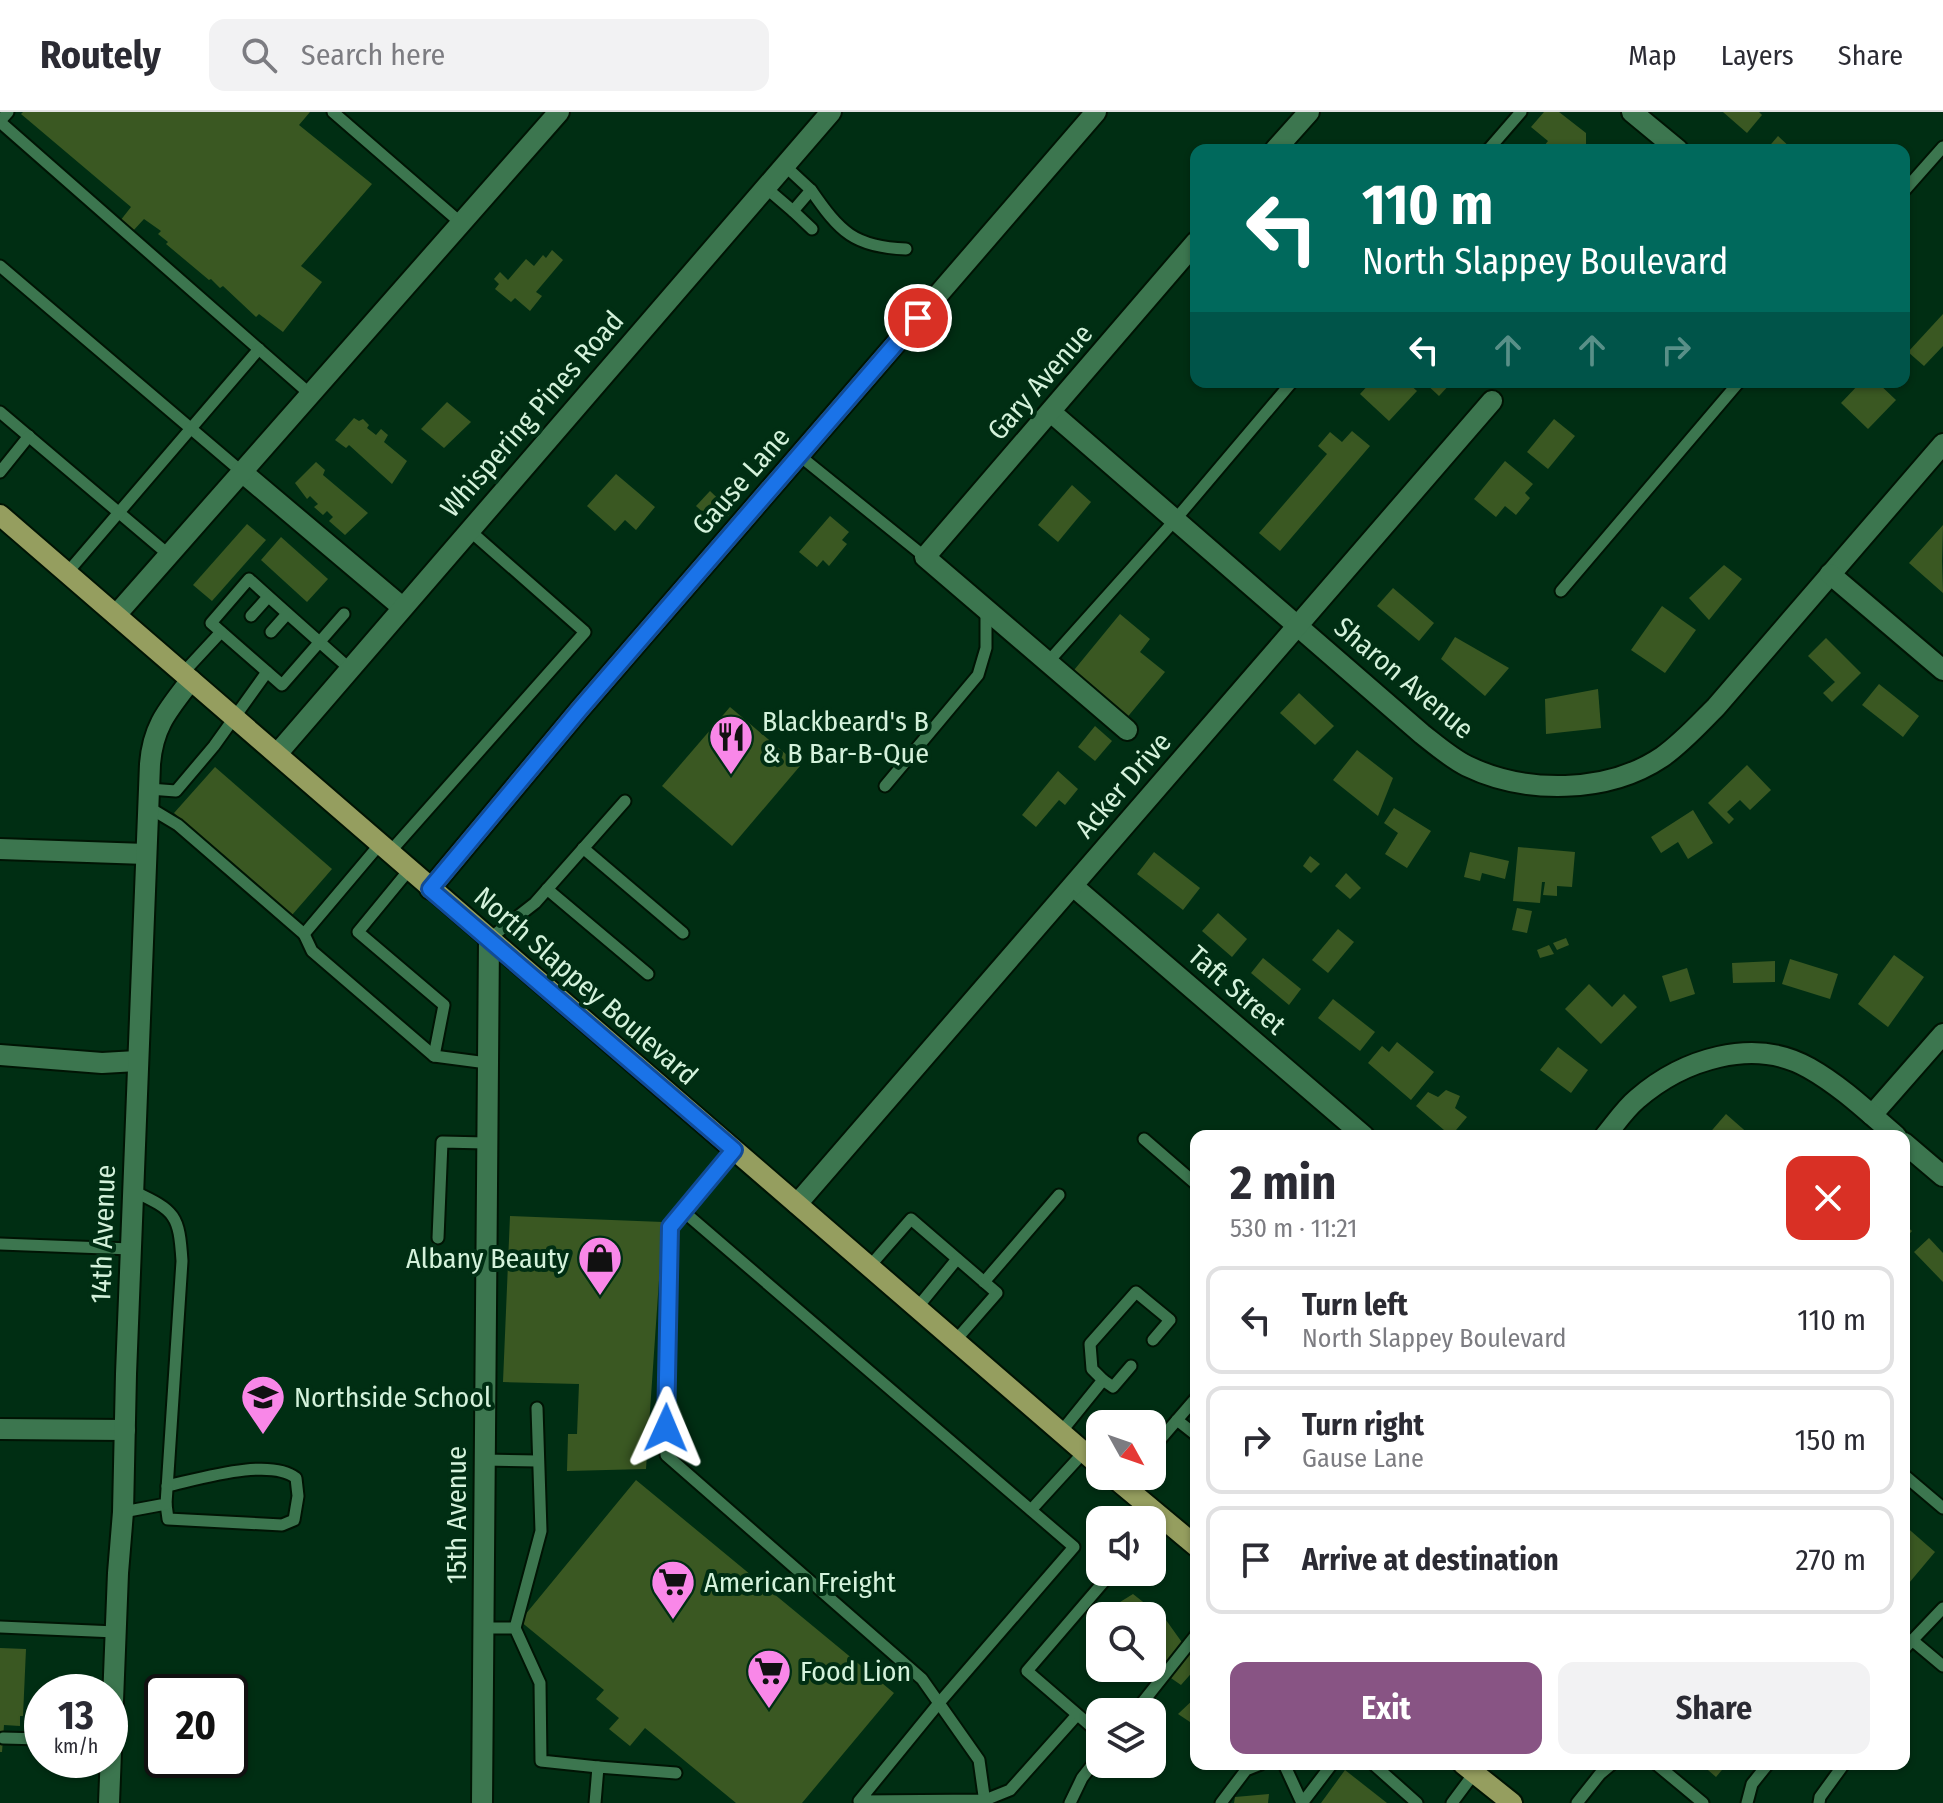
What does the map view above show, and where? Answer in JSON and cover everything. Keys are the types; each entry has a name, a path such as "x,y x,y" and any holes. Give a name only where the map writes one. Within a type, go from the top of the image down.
{"main road":[{"name":"North Slappey Boulevard","path":"0,515 1086,1454"},
{"path":"1130,1490 1143,1506"},
{"path":"1166,1528 1190,1542"},
{"path":"1479,1777 1512,1803"}],"street":[{"path":"116,615 559,112"},
{"name":"Whispering Pines Road","path":"277,754 831,112"},
{"name":"Gause Lane","path":"430,889 580,709 1096,112"},
{"path":"1280,144 1309,112"},
{"path":"1632,112 1671,144"},
{"name":"Gary Avenue","path":"925,557 1190,249"},
{"name":"Acker Drive","path":"797,1204 1492,401"},
{"name":"Sharon Avenue","path":"1052,413 1422,734 1464,765 1519,783 1578,785 1606,780 1661,757 1716,707 1943,444"},
{"path":"242,472 402,607"},
{"path":"925,557 1127,730"},
{"path":"1830,574 1943,670"},
{"name":"14th Avenue","path":"109,1803 152,741 187,677"},
{"path":"0,849 146,854"},
{"name":"Taft Street","path":"1073,886 1357,1130"},
{"name":"15th Avenue","path":"482,1803 489,939"},
{"path":"1872,1115 1943,1034"},
{"path":"1610,1130 1637,1099 1663,1082 1719,1055 1742,1053 1769,1055 1807,1067 1846,1093 1889,1130"},
{"path":"0,1055 102,1063 137,1061"},
{"path":"1910,1148 1943,1176"},
{"path":"0,1429 125,1430"}],"lane":[{"path":"8,112 0,122 310,394"},
{"path":"333,112 461,223"},
{"path":"1493,144 1521,112"},
{"path":"1910,184 1943,147"},
{"path":"784,165 811,190 828,215 858,241 876,248 906,249"},
{"path":"765,187 812,229"},
{"path":"793,211 811,190"},
{"path":"0,266 242,472"},
{"path":"67,573 259,349"},
{"path":"1048,662 1287,388"},
{"path":"1561,591 1734,388"},
{"path":"0,412 169,555"},
{"path":"0,472 29,436"},
{"path":"800,456 925,557"},
{"path":"304,934 585,632 469,530"},
{"path":"344,614 320,642 282,685 267,672 254,652 211,623 249,579 287,614 320,642 350,669"},
{"path":"251,616 268,597"},
{"path":"885,786 978,675 986,648 986,609"},
{"path":"271,632 287,614"},
{"path":"187,677 230,634"},
{"path":"149,798 176,791 214,746 267,672"},
{"path":"149,798 304,934 312,951 434,1056 487,1063"},
{"path":"489,939 535,903 625,801"},
{"path":"583,848 683,933"},
{"path":"409,870 358,932 444,1005 434,1056"},
{"path":"547,889 648,974"},
{"path":"1144,1139 1190,1179"},
{"path":"438,1238 442,1142 486,1143"},
{"path":"734,1150 670,1227 666,1455 922,1679 979,1760 985,1801"},
{"path":"133,1191 171,1212 180,1230 182,1261 167,1486 166,1504 168,1519 282,1525 294,1520 298,1496 296,1478 287,1471 267,1469 226,1474 167,1486"},
{"path":"984,1282 1059,1195"},
{"path":"683,1211 1074,1547 859,1801 985,1801 1010,1790 1077,1715"},
{"path":"869,1267 911,1219 997,1293 955,1341"},
{"path":"0,1244 131,1249"},
{"path":"917,1308 957,1259"},
{"path":"1108,1384 1092,1369 1090,1344 1136,1292 1170,1320 1153,1340"},
{"path":"1061,1432 1108,1384 1131,1366"},
{"path":"1166,1433 1190,1405"},
{"path":"537,1408 541,1531 515,1628 540,1683 541,1761 676,1773"},
{"path":"1177,1420 1190,1430"},
{"path":"484,1460 537,1461"},
{"path":"1031,1510 1086,1464"},
{"path":"1910,1480 1943,1508"},
{"path":"123,1512 166,1504"},
{"path":"1086,1722 1027,1671 1100,1586"},
{"path":"1910,1643 1943,1608"},
{"path":"0,1627 116,1632"},
{"path":"484,1628 515,1628"},
{"path":"1146,1698 1190,1643"},
{"path":"1910,1646 1943,1666"},
{"path":"3,1738 24,1739"},
{"path":"595,1803 598,1767"},
{"path":"1221,1803 1246,1770"},
{"path":"1287,1770 1302,1803 1327,1770"},
{"path":"1380,1770 1417,1803"},
{"path":"1577,1803 1605,1770"},
{"path":"1663,1770 1703,1803"},
{"path":"1747,1803 1752,1784 1763,1770"},
{"path":"1819,1803 1840,1770"},
{"path":"1070,1803 1086,1773"},
{"path":"1452,1803 1479,1777"}],"building":[{"path":"310,112 299,125 372,184 301,266 322,282 283,332 259,314 256,317 223,286 220,288 209,280 166,244 168,242 158,234 161,231 144,219 132,232 120,221 131,207 21,114"},
{"path":"1544,112 1559,112 1586,133 1586,144 1546,144 1548,141 1531,127"},
{"path":"1723,112 1759,112 1762,115 1747,133"},
{"path":"1778,136 1787,144 1771,144"},
{"path":"552,250 563,260 536,292 542,296 530,311 515,298 511,302 495,289 499,284 494,279 500,272 508,280 526,259 534,266"},
{"path":"1943,314 1943,346 1924,366 1910,354 1910,350"},
{"path":"1366,388 1414,388 1417,391 1389,421 1360,394"},
{"path":"1430,388 1446,388 1439,396"},
{"path":"1855,388 1883,388 1896,400 1868,429 1841,403"},
{"path":"447,402 471,422 444,448 421,429"},
{"path":"354,418 359,421 363,419 369,425 367,428 376,435 381,429 388,435 384,442 407,461 392,484 349,445 346,448 335,440"},
{"path":"1554,419 1575,436 1548,469 1527,452"},
{"path":"1352,431 1370,446 1280,551 1259,533 1327,454 1318,446 1330,432 1342,442"},
{"path":"1505,461 1533,484 1525,493 1530,498 1516,515 1505,506 1496,517 1474,499"},
{"path":"316,462 325,470 323,475 368,513 345,535 329,521 333,517 327,511 323,515 314,507 318,504 310,496 307,499 295,483"},
{"path":"616,474 655,507 636,530 625,520 615,531 587,506"},
{"path":"1072,485 1091,502 1058,542 1038,525"},
{"path":"710,491 732,512 718,526 696,506"},
{"path":"830,516 849,532 842,540 847,544 829,566 823,560 817,567 799,552"},
{"path":"247,524 266,540 212,601 193,585"},
{"path":"1943,525 1942,561 1943,593 1909,563"},
{"path":"281,537 328,579 307,602 261,560"},
{"path":"1724,565 1742,579 1709,620 1689,598"},
{"path":"1393,588 1434,623 1419,641 1377,606"},
{"path":"1662,606 1696,630 1665,673 1631,650"},
{"path":"1120,614 1150,639 1140,652 1165,672 1125,720 1070,675"},
{"path":"1455,637 1509,668 1485,696 1441,659"},
{"path":"1826,638 1861,673 1832,702 1823,693 1835,682 1808,656"},
{"path":"1879,684 1919,716 1903,737 1862,705"},
{"path":"1598,689 1601,728 1546,734 1545,699"},
{"path":"1299,693 1334,726 1315,745 1280,713"},
{"name":"Blackbeard's B & B Bar-B-Que","path":"730,707 800,766 732,846 662,786"},
{"path":"1095,726 1112,741 1095,761 1078,747"},
{"path":"1357,750 1393,778 1378,816 1333,780"},
{"path":"1747,765 1771,790 1750,810 1740,800 1727,812 1734,819 1729,824 1708,803"},
{"path":"215,767 332,869 292,915 174,813"},
{"path":"1058,771 1078,789 1065,805 1059,800 1036,827 1022,815"},
{"path":"1394,808 1431,831 1407,868 1385,854 1398,833 1384,823"},
{"path":"1693,810 1713,843 1688,859 1678,842 1661,853 1651,837"},
{"path":"1518,847 1575,852 1572,887 1557,886 1557,896 1543,895 1545,882 1542,882 1540,903 1513,901"},
{"path":"1154,852 1200,888 1183,910 1137,874"},
{"path":"1470,852 1509,861 1505,879 1482,873 1480,881 1464,877"},
{"path":"1310,856 1320,864 1311,873 1303,866"},
{"path":"1346,873 1361,888 1350,899 1335,886"},
{"path":"1517,908 1532,911 1527,933 1512,930"},
{"path":"1218,913 1247,939 1232,957 1202,931"},
{"path":"1338,929 1354,942 1328,973 1312,960"},
{"path":"1566,938 1569,945 1557,950 1553,943"},
{"path":"1549,945 1554,954 1540,958 1537,950"},
{"path":"1894,955 1924,977 1888,1027 1858,1004"},
{"path":"1263,958 1301,989 1289,1005 1251,973"},
{"path":"1790,959 1838,974 1830,999 1782,984"},
{"path":"1775,961 1775,982 1733,983 1732,963"},
{"path":"1687,968 1695,994 1670,1002 1662,976"},
{"path":"1589,984 1612,1007 1624,994 1637,1007 1601,1044 1565,1009"},
{"path":"1333,999 1375,1032 1360,1051 1318,1018"},
{"path":"1397,1042 1434,1072 1411,1100 1368,1063 1382,1046 1389,1052"},
{"path":"1558,1047 1588,1070 1571,1093 1540,1070"},
{"path":"1446,1090 1460,1096 1455,1108 1467,1117 1456,1130 1444,1130 1416,1106 1428,1092 1438,1097"},
{"path":"1726,1114 1744,1130 1712,1130"},
{"path":"510,1216 663,1222 646,1469 567,1471 568,1434 577,1434 579,1384 503,1382"},
{"path":"1929,1238 1943,1253 1943,1282 1914,1252"},
{"path":"636,1480 894,1693 802,1803 736,1803 645,1728 630,1746 609,1729 619,1718 596,1699 604,1690 520,1621"},
{"path":"1910,1530 1935,1552 1910,1582"},
{"path":"1133,1594 1143,1602 1120,1602"},
{"path":"1166,1620 1190,1654 1190,1675 1181,1685 1166,1675"},
{"path":"0,1648 26,1649 23,1716 20,1716 20,1726 4,1725 0,1752"},
{"path":"1190,1703 1190,1722 1178,1714"},
{"path":"1345,1770 1387,1803 1321,1803"},
{"path":"1708,1770 1722,1770 1716,1777"},
{"path":"1269,1794 1268,1803 1234,1803 1235,1797"}],"place":[{"name":"Blackbeard's B & B Bar-B-Que","path":"731,776"},
{"name":"Albany Beauty","path":"600,1297"},
{"name":"Northside School","path":"263,1436"},
{"name":"American Freight","path":"673,1621"},
{"name":"Food Lion","path":"769,1710"}],"route":[{"path":"666,1428 670,1227 734,1150 430,889 580,709 918,318"}]}
